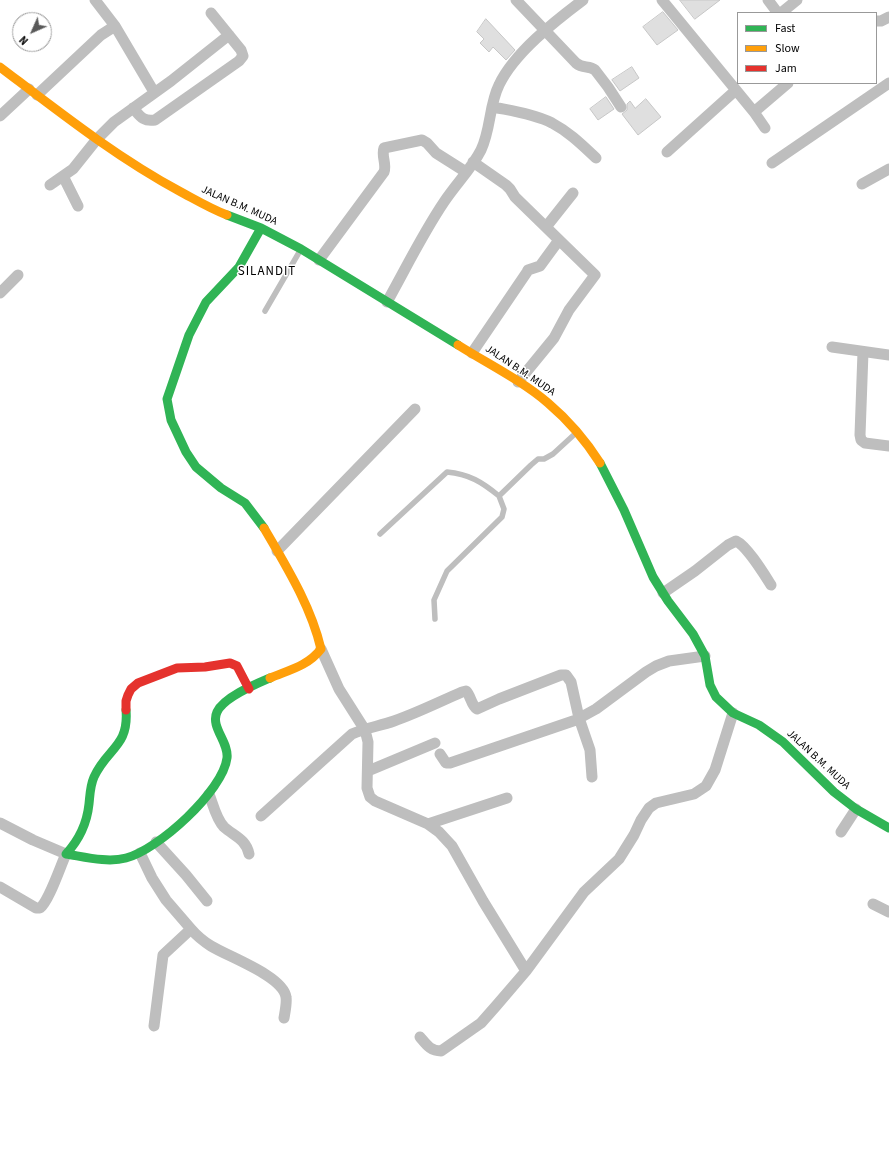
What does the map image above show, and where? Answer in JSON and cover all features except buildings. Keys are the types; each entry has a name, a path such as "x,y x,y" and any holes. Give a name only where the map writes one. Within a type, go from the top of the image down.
{"street":[{"path":"95,0 115,26 154,92"},
{"path":"516,0 580,67 593,68 595,70 621,106"},
{"path":"387,302 444,201 481,150 485,140 498,86 505,74 522,53 545,31 559,18 584,0"},
{"path":"662,0 754,112 765,128"},
{"path":"768,0 777,12"},
{"path":"781,12 797,0"},
{"path":"132,108 142,118 148,121 155,120 239,61 242,56 241,50 211,14"},
{"path":"877,21 881,21 889,17"},
{"path":"0,116 33,92 101,35 115,26"},
{"path":"50,185 75,167 97,139 114,122 229,35"},
{"name":"JALAN B.M. MUDA","path":"0,67 129,162 216,211 261,228 301,249 472,353 548,403 577,432 592,450 603,468 624,510 653,577 693,634 705,656 710,685 716,697 733,713 759,725 783,742 834,792 856,809 889,827"},
{"path":"772,164 889,83"},
{"path":"754,112 787,84"},
{"path":"667,152 736,90"},
{"path":"493,107 535,116 552,123 574,138 596,158"},
{"path":"320,260 384,172 384,148 422,140 436,152 466,172"},
{"path":"473,162 510,189 515,197 594,274 569,310 554,338 518,382"},
{"path":"862,184 889,170"},
{"path":"63,176 78,206"},
{"path":"546,226 573,193"},
{"path":"261,228 239,267 206,302 189,335 167,399 171,420 186,452 196,468 221,488 245,503 263,526 295,582 318,636 321,649 338,689 364,730 368,742 367,788 370,797 375,801 428,824 439,832 452,846 483,901 526,971"},
{"path":"472,353 528,270 540,266 559,240"},
{"path":"0,293 18,275"},
{"path":"832,347 889,355"},
{"path":"864,352 861,440 865,443 889,446"},
{"path":"277,551 415,409"},
{"path":"663,593 695,571 728,545 736,541 741,543 771,585"},
{"path":"0,823 33,840 66,854 102,858 124,858 140,853 156,842 192,812 209,794 224,769 227,757 226,747 216,722 217,712 220,708 231,699 249,689 305,664 316,657 321,649"},
{"path":"440,754 446,763 450,763 579,718 596,709 656,666 669,661 705,656"},
{"path":"0,887 36,908 40,908 42,906 66,854 78,840 87,816 91,784 104,759 124,735 126,723 125,700 128,693 134,686 138,683 177,668 205,667 230,663 237,666 249,689"},
{"path":"261,816 352,734 403,718 462,692 466,691 469,694 474,707 477,709 561,675 566,675 571,682 579,718 590,750 592,777"},
{"path":"420,1037 430,1048 435,1051 441,1051 480,1022 526,971 584,892 619,859 634,835 641,820 650,808 656,803 694,794 706,786 716,770 733,713"},
{"path":"368,771 435,743"},
{"path":"209,794 222,824 244,842 249,854"},
{"path":"428,824 507,798"},
{"path":"841,832 856,809"},
{"path":"156,842 207,901"},
{"path":"140,853 152,878 166,900 197,936 212,947 266,975 281,986 286,996 284,1018"},
{"path":"873,904 889,912"},
{"path":"154,1026 163,956 190,928"}],"lane":[{"path":"265,311 301,249"},
{"path":"499,496 538,459 544,459 553,454 577,432"},
{"path":"380,534 447,472 460,473 475,478 499,496 504,509 502,517 447,571 434,600 435,619"}],"traffic: fast":[{"path":"227,215 261,228 301,249 458,345"},
{"path":"261,228 239,267 206,302 189,335 167,399 171,420 186,452 196,467 221,488 245,503 264,528"},
{"path":"600,463 624,510 653,577 668,601 693,634 705,656 710,685 716,697 733,713 759,725 783,742 834,792 856,809 889,828"},
{"path":"126,710 126,722 121,740 99,767 94,777 91,787 88,811 84,824 75,843 66,854 104,860 126,858 155,844 171,832 202,802 223,771 227,758 227,752 216,723 217,712 221,706 233,696 270,678"}],"traffic: slow":[{"path":"0,67 88,133 133,164 181,192 227,215"},
{"path":"458,345 516,380 548,403 563,416 589,447 600,463"},
{"path":"264,528 297,587 311,617 321,649 304,664 270,678"}],"traffic: jam":[{"path":"126,710 128,695 131,689 138,683 177,668 205,667 230,663 237,666 249,689"}],"district":[{"name":"SILANDIT","path":"267,272"}]}
